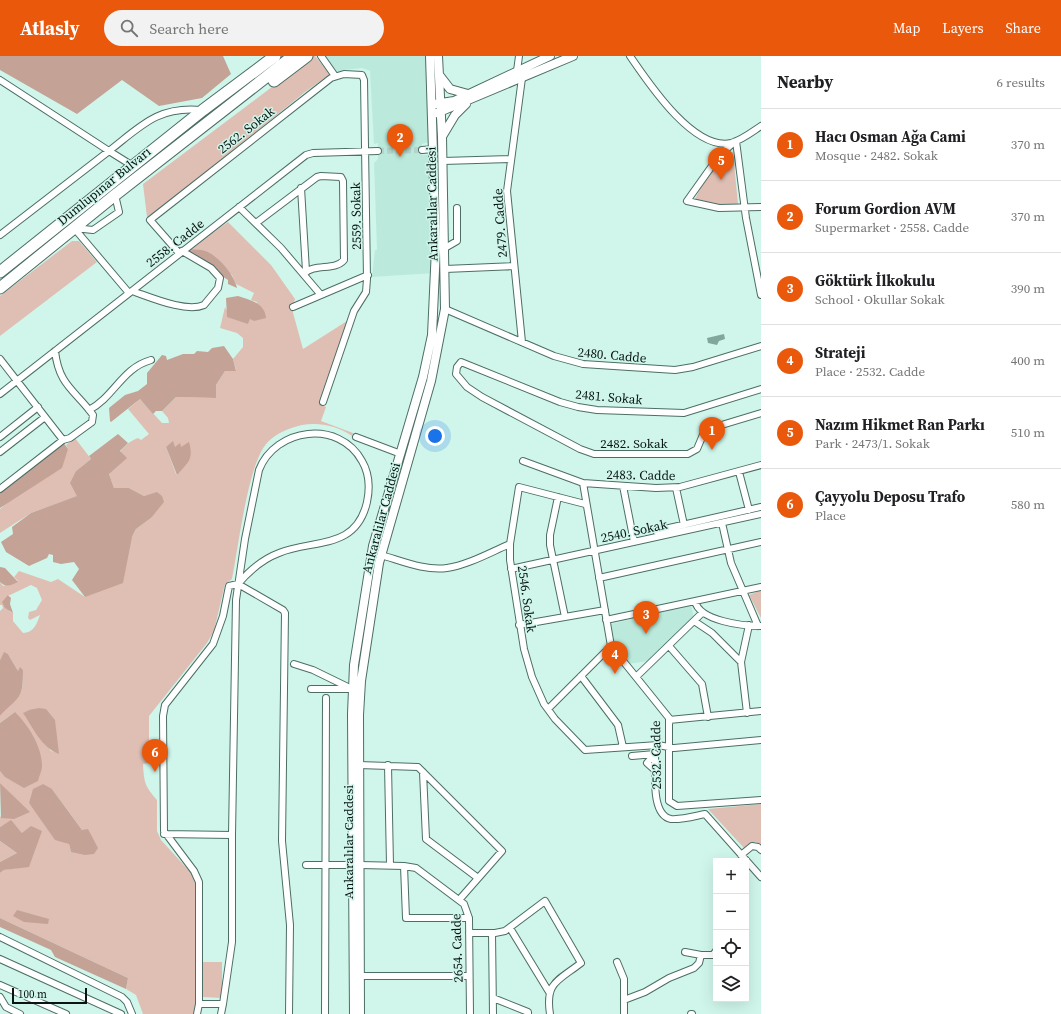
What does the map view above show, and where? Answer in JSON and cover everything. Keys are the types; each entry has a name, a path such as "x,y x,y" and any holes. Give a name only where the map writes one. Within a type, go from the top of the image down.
{"highway":[{"name":"Dumlupınar Bulvarı","path":"0,272 220,98 224,87 265,60 275,56"},
{"name":"Dumlupınar Bulvarı","path":"0,288 115,195 293,56"},
{"name":"Dumlupınar Bulvarı","path":"227,109 237,108 307,56"}],"main road":[{"name":"Ankaralılar Caddesi","path":"360,1014 352,689 354,665 372,552 377,530 420,388 429,350 434,306 436,248 430,56"},
{"name":"Ankaralılar Caddesi","path":"354,1014 360,687 381,555 429,390 445,309 443,161 438,56"},
{"path":"432,114 441,113 517,71 550,56"},
{"path":"432,104 441,104 470,96 522,78 573,56"},
{"path":"438,73 446,86 470,96"},
{"path":"442,137 455,114 470,96"},
{"path":"434,150 442,149"},
{"path":"434,306 445,309"},
{"path":"420,388 429,390"},
{"path":"372,552 381,555"}],"street":[{"path":"321,56 335,76"},
{"path":"517,71 519,56"},
{"path":"630,56 660,99 686,125 714,141 726,143 736,141"},
{"name":"2559. Sokak","path":"323,402 354,311 366,292 368,275 364,80 362,75 357,74 335,76"},
{"name":"2562. Sokak","path":"180,252 150,220 335,76"},
{"name":"2479. Cadde","path":"522,78 510,159 507,191 522,342"},
{"path":"0,80 133,166"},
{"path":"0,235 154,117 178,110 203,110"},
{"path":"761,126 736,141 719,156 687,201 719,208 761,208"},
{"path":"736,141 745,209 761,295"},
{"path":"422,150 434,150"},
{"name":"2558. Cadde","path":"0,394 180,252 309,153 378,151"},
{"path":"443,161 510,159"},
{"path":"256,223 319,176 337,176 342,179 344,260 342,263 305,273"},
{"path":"301,188 305,273"},
{"path":"74,228 93,230 119,212 115,195"},
{"path":"239,207 282,248 305,273 321,295"},
{"path":"445,248 457,241 457,208"},
{"path":"74,228 130,292 172,304 192,307 204,305 218,288 220,278 211,268 180,252"},
{"path":"445,270 514,266"},
{"path":"293,307 368,275"},
{"name":"2480. Cadde","path":"445,309 572,362 596,366 665,370 693,367 761,346"},
{"path":"0,490 63,440 70,438 92,422 93,415 61,376 58,369 55,352"},
{"path":"0,359 63,440"},
{"path":"89,410 104,399 129,371 137,365 151,360"},
{"name":"2481. Sokak","path":"461,362 560,402 597,410 684,413 761,389"},
{"name":"2482. Sokak","path":"461,362 457,367 456,374 472,390 580,449 594,454 688,454 697,449 706,430 761,412"},
{"path":"0,437 38,407"},
{"path":"0,452 45,417"},
{"path":"200,1014 199,882 194,871 164,834 163,711 165,705 213,644 223,616 229,586 238,584 263,561 276,554 344,536 356,524 365,509 369,485 362,460 346,443 325,434 305,434 284,441 266,456 259,470 245,539 238,584 234,629 232,942 221,1014"},
{"path":"356,437 401,454"},
{"name":"2483. Cadde","path":"523,461 582,483 676,488 761,466"},
{"path":"739,472 749,510"},
{"path":"548,709 611,646 582,483"},
{"path":"623,486 634,542"},
{"name":"2546. Sokak","path":"558,497 519,488 510,544 511,569 519,625 529,667 539,693 548,709 555,719 585,750 623,747"},
{"path":"676,488 684,525"},
{"path":"565,617 552,560 550,535 558,497 585,504"},
{"path":"656,531 684,525 701,524 761,507"},
{"name":"2540. Sokak","path":"511,569 634,542 701,524 722,523 761,514"},
{"path":"722,523 728,550 743,591 760,626"},
{"path":"599,578 761,542"},
{"path":"381,555 424,567 446,568 459,565 510,544"},
{"path":"238,584 284,610 285,614 282,841 290,925 289,1014"},
{"path":"606,620 761,587"},
{"path":"695,601 697,609 702,614 720,620 760,626"},
{"path":"519,625 604,610"},
{"path":"636,677 702,614"},
{"path":"694,621 712,634 741,662"},
{"path":"747,713 741,662 749,625"},
{"name":"2532. Cadde","path":"611,646 666,713 669,720 668,797 671,803 677,806 761,800"},
{"path":"669,646 702,684 708,717"},
{"path":"294,664 313,670 352,689"},
{"path":"581,676 618,725 623,747 661,745 674,748 761,740"},
{"path":"311,689 352,689"},
{"path":"325,1014 326,698"},
{"path":"669,720 761,711"},
{"path":"632,756 655,754 657,804 661,812 673,819 705,814 761,877"},
{"path":"359,765 418,767 502,851 459,900"},
{"path":"388,765 390,865"},
{"path":"424,772 426,839 478,878"},
{"path":"164,834 232,835"},
{"path":"741,855 752,846 758,847 761,850"},
{"name":"2654. Cadde","path":"306,865 390,865 418,869 466,905 469,918 470,1014"},
{"path":"404,866 406,918 469,918"},
{"path":"469,933 492,933 510,928 545,901 581,963 553,986 549,992 548,998 550,1014"},
{"path":"510,928 549,992"},
{"path":"492,933 493,1014"},
{"path":"0,937 122,997 127,1002 132,1014"},
{"path":"685,952 701,955 713,955"},
{"path":"624,1000 645,992 669,978 694,968 699,963 701,955"},
{"path":"0,959 121,1014"},
{"path":"617,962 624,979 624,1014"},
{"path":"360,976 469,976"},
{"path":"0,985 66,1014"},
{"path":"0,997 6,1007 20,1014"},
{"path":"493,998 528,1012 528,1014"},
{"path":"199,1004 223,1004"},
{"path":"197,1014 199,1004"}],"shaded area":[{"path":"0,56 223,56 231,74 202,98 159,106 122,80 77,114 0,70"},
{"path":"315,56 330,74 305,92 167,204 147,217 143,184"},
{"path":"325,56 427,56 429,142 422,144 422,155 428,155 429,157 430,182 433,183 435,273 372,277 375,250 377,250 374,163 378,159 378,143 374,144 370,71 362,68 344,70 337,74"},
{"path":"733,152 738,204 717,206 695,201 710,171 720,159"},
{"path":"228,222 271,265 295,299 292,309 303,349 347,321 320,404 326,407 321,421 353,433 352,436 335,427 308,424 283,431 274,436 267,443 260,453 254,469 249,487 232,579 225,584 214,631 207,643 149,716 149,763 143,764 143,770 146,784 157,800 157,831 161,840 193,875 195,883 195,1006 193,1014 143,1014 136,995 126,989 128,978 0,918 0,873 4,870 29,866 22,833 11,821 0,827 0,815 1,818 29,812 0,783 0,771 1,772 15,712 0,723 0,716 16,701 21,693 23,670 18,671 8,654 4,653 0,660 0,611 3,608 2,605 0,605 0,582 3,586 18,581 14,577 19,571 51,582 58,579 85,597 132,537 136,529 151,518 157,493 144,496 129,488 114,488 109,474 123,448 127,444 138,438 141,440 149,434 128,409 140,399 162,423 169,423 168,418 162,411 176,397 216,398 216,385 225,371 236,370 233,359 243,347 243,338 237,333 220,328 225,307 227,311 248,323 257,302 251,300 254,293 236,284 232,275 189,249","holes":["166,447 181,448 177,475","31,585 37,588 42,600 36,610 29,612 28,618 30,620 40,615 32,630 23,633 13,621 13,613 9,611 8,595","29,710 59,753 51,751 24,713","52,789 82,830 71,852 69,844 29,803"]},
{"path":"72,241 79,241 97,262 0,336 0,296"},
{"path":"189,249 203,250 210,253 220,261 233,278 237,288 228,284 228,280 187,253"},
{"path":"238,296 252,301 260,306 265,313 266,318 254,321 250,319 248,324 227,317 226,298"},
{"path":"724,334 725,339 719,341 717,345 708,343 707,338"},
{"path":"224,346 233,359 236,371 225,371 216,385 216,398 176,397 162,411 156,411 153,414 140,399 111,422 110,421 109,408 125,395 138,391 147,384 147,373 162,355 166,356 167,360 183,354 194,354 197,351 208,352 212,348"},
{"path":"118,434 128,443 120,451 127,458 109,474 114,488 129,488 144,496 157,492 162,496 164,502 151,518 136,529 132,537 123,583 85,597 72,580 79,569 74,562 61,564 53,562 53,555 49,554 47,558 29,566 6,552 1,542 13,534 12,527 31,513 77,496 70,483 76,471 91,459 89,456"},
{"path":"75,438 91,459 76,471 78,496 31,513 0,533 0,509 68,449 66,445"},
{"path":"173,441 175,447 180,443 181,447 189,442 191,453 187,464 177,475 166,447"},
{"path":"63,442 68,449 62,468 0,508 0,493"},
{"path":"0,567 5,568 18,582 9,585 2,584 0,582"},
{"path":"761,590 761,618 749,595"},
{"path":"8,595 11,598 10,604 13,613 5,608 2,602"},
{"path":"691,605 694,618 649,661 628,664 616,650 611,624"},
{"path":"4,652 8,654 18,671 20,667 23,670 23,680 19,697 0,716 0,660"},
{"path":"39,708 46,709 55,720 59,754 47,747 34,731 23,713"},
{"path":"15,712 25,723 33,736 40,751 41,758 42,768 38,781 24,788 5,777 0,771 0,723"},
{"path":"0,783 30,812 14,819 1,818"},
{"path":"43,784 52,789 82,830 88,829 98,848 94,854 85,855 71,852 69,844 55,840 29,803 33,789"},
{"path":"761,804 761,844 755,842 744,848 708,809"},
{"path":"11,820 22,833 31,826 42,831 29,867 4,870 0,873 0,862 17,853 0,841 0,827"},
{"path":"0,841 17,853 0,862"},
{"path":"17,910 49,919 48,924 24,922 13,916"},
{"path":"0,918 128,978 126,989 55,957 51,950 0,927"},
{"path":"202,962 222,962 222,998 202,997"}],"tunnel":[{"path":"378,151 422,150"}],"place":[{"name":"Forum Gordion AVM","path":"400,157"},
{"name":"Nazım Hikmet Ran Parkı","path":"721,180"},
{"name":"Hacı Osman Ağa Cami","path":"712,450"},
{"name":"Göktürk İlkokulu","path":"646,634"},
{"name":"Strateji","path":"615,674"},
{"name":"Çayyolu Deposu Trafo","path":"155,772"}]}
